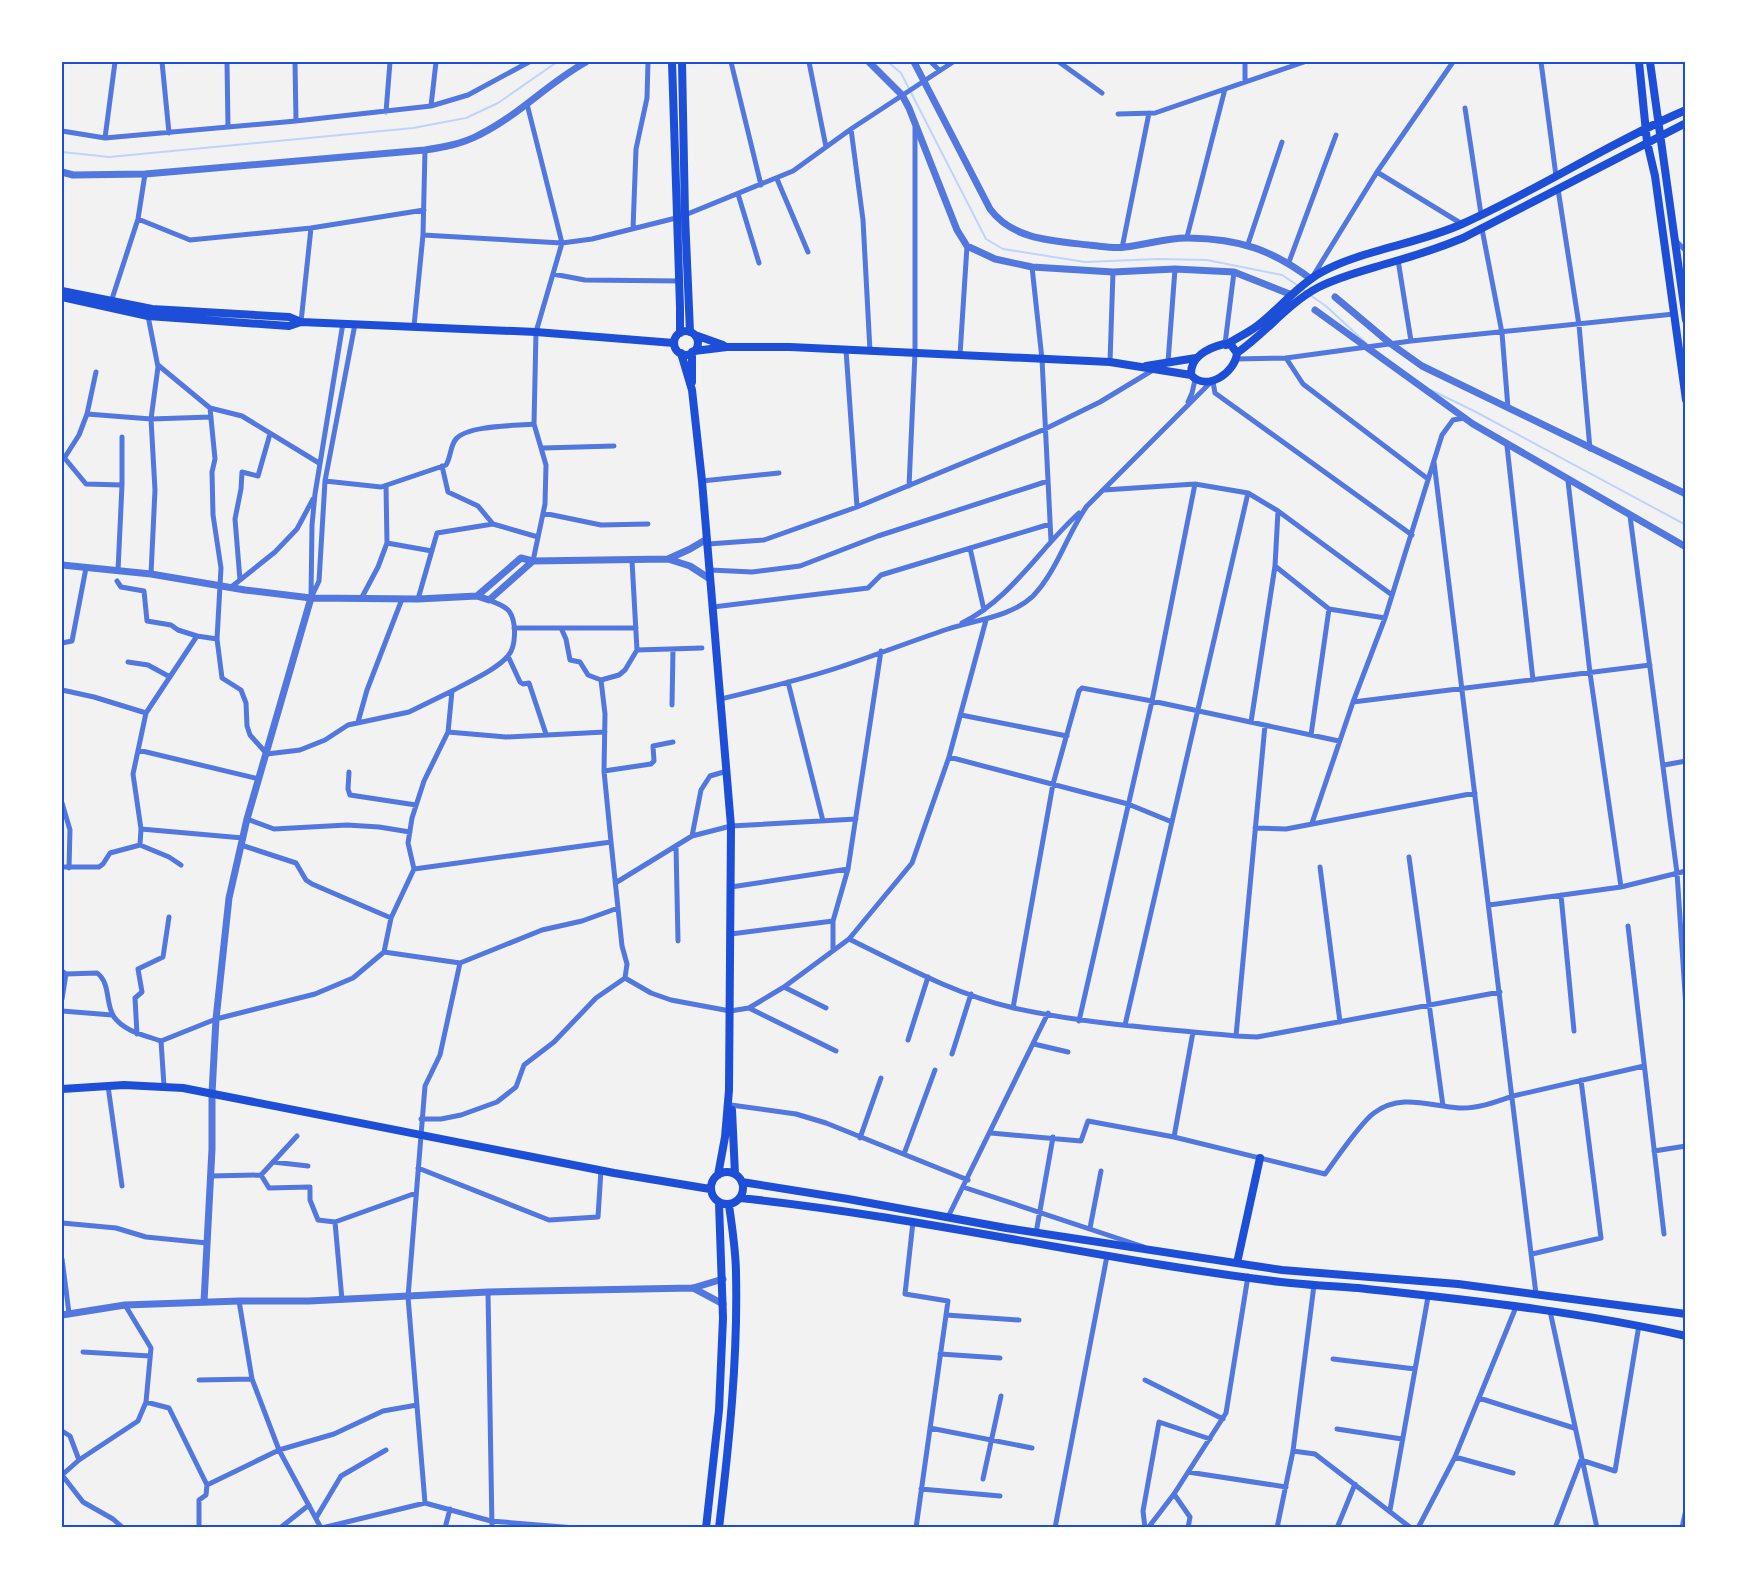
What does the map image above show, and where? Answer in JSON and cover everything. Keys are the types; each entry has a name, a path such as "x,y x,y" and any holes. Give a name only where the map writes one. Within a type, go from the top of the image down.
{"main road":[{"path":"672,62 680,217 693,334 698,344 693,352 692,390 710,570 731,826 729,1090 725,1137 718,1174 712,1181 710,1189 713,1197 719,1203 729,1204 740,1198 850,1211 1107,1256 1314,1285 1550,1311 1639,1325 1686,1336"},
{"path":"682,62 680,333 674,343 681,353 692,390"},
{"path":"1639,62 1645,128 1655,176 1683,362 1686,400"},
{"path":"1650,62 1686,321"},
{"path":"681,353 727,347 846,350 1110,362 1144,366 1197,357 1256,327 1321,273 1351,260 1430,237 1462,224 1645,128 1686,110"},
{"path":"1144,366 1153,370 1193,377 1201,382 1211,382 1233,365 1237,356 1289,308 1320,286 1354,273 1434,250 1482,229 1686,123"},
{"path":"62,291 152,309 289,317 301,322"},
{"path":"62,297 148,316 289,326 301,322 343,323 536,332 674,343"},
{"path":"680,333 693,334 727,347"},
{"path":"1244,334 1251,343"},
{"path":"1226,344 1231,345 1237,356"},
{"path":"1193,377 1191,368 1197,357"},
{"path":"62,1089 108,1086 183,1088 710,1189"},
{"path":"729,1090 735,1174"},
{"path":"1237,1263 1260,1158"},
{"path":"718,1174 725,1172 735,1174 742,1182 1036,1233 1282,1270 1458,1284 1685,1314"},
{"path":"740,1198 742,1182"},
{"path":"754,1200 757,1184"},
{"path":"706,1527 718,1410 723,1304 719,1203"},
{"path":"719,1527 734,1365 736,1312 736,1273 729,1204"},
{"path":"711,1477 724,1478"}],"street":[{"path":"105,138 115,62"},
{"path":"162,62 169,133"},
{"path":"226,62 228,127"},
{"path":"295,62 296,121"},
{"path":"386,112 390,62"},
{"path":"430,106 436,62"},
{"path":"62,131 105,138 430,106 468,95 529,62"},
{"path":"62,172 73,175 145,174 449,147 479,135 527,104 561,76 586,62"},
{"path":"633,229 636,149 647,98 648,62"},
{"path":"731,62 761,185"},
{"path":"809,62 826,147"},
{"path":"869,62 903,95 957,230 967,246 995,259 1032,267 1113,272 1175,269 1234,272 1292,295"},
{"path":"914,62 990,209 999,221 1010,228 1035,238 1122,248 1187,237 1248,244 1289,262 1311,279 1377,172 1453,62"},
{"path":"931,62 939,70"},
{"path":"423,235 562,243 592,240 680,217 793,171 924,79 953,62"},
{"path":"1059,62 1102,93"},
{"path":"1245,62 1245,82"},
{"path":"1118,114 1155,112 1304,62"},
{"path":"1540,62 1556,176"},
{"path":"1187,237 1225,88"},
{"path":"489,600 533,561 543,513 546,465 543,448 534,424 536,332 562,243 527,104"},
{"path":"1466,108 1481,214"},
{"path":"1122,248 1149,113"},
{"path":"909,486 915,353 915,128"},
{"path":"851,129 863,220 870,351"},
{"path":"1289,262 1336,135"},
{"path":"1248,244 1282,142"},
{"path":"414,326 423,235 425,150"},
{"path":"1377,172 1462,224"},
{"path":"111,302 138,219 145,174"},
{"path":"777,179 808,252"},
{"path":"1558,189 1579,325 1590,449"},
{"path":"738,194 759,263"},
{"path":"138,219 190,240 311,228 424,210"},
{"path":"301,322 311,228"},
{"path":"1482,229 1502,333 1508,408"},
{"path":"1674,239 1686,251"},
{"path":"960,355 967,246"},
{"path":"1398,261 1411,341"},
{"path":"1032,267 1042,359 1051,541"},
{"path":"1168,362 1175,269"},
{"path":"1110,362 1113,272"},
{"path":"1226,344 1234,272"},
{"path":"553,274 585,280 680,281"},
{"path":"1681,284 1686,276"},
{"path":"1335,297 1391,344 1422,366 1686,494"},
{"path":"1315,310 1365,348 1507,446 1686,547"},
{"path":"1237,356 1286,358 1411,341 1674,314"},
{"path":"148,316 158,366 151,419 155,490 151,574"},
{"path":"311,598 311,536 315,494 343,323"},
{"path":"204,1302 216,1019 229,898 247,819 311,598 319,581 325,481 355,324"},
{"path":"846,350 857,507"},
{"path":"1286,358 1303,384 1428,479"},
{"path":"158,366 210,408 242,416 319,463"},
{"path":"668,559 707,542 764,540 857,507 1045,429 1100,402 1153,370"},
{"path":"96,372 87,414 79,435 63,456 86,484 122,485"},
{"path":"1184,408 1192,393 1193,377"},
{"path":"952,628 984,610 1014,584 1051,541 1211,382 1215,393 1412,535"},
{"path":"210,408 215,459 212,472 213,515 221,568 217,639 222,678 241,690 246,703 247,726 250,735 267,754"},
{"path":"87,414 151,419 212,417"},
{"path":"1312,823 1339,741 1385,618 1442,435 1453,420 1464,418"},
{"path":"325,481 386,486 442,466 448,461 456,439 463,434 473,430 534,424"},
{"path":"240,580 235,519 242,472 258,476 270,434"},
{"path":"118,571 122,437"},
{"path":"543,448 614,446"},
{"path":"1507,446 1533,680"},
{"path":"1434,462 1536,1294"},
{"path":"442,466 448,492 478,506 493,524"},
{"path":"702,481 779,473"},
{"path":"1568,481 1590,673 1621,887"},
{"path":"710,570 752,572 801,566 878,536 1048,482"},
{"path":"1104,490 1195,484 1248,493 1278,511 1392,595"},
{"path":"1079,1021 1152,701 1195,484"},
{"path":"361,599 378,567 387,543 386,486"},
{"path":"1125,1025 1248,493"},
{"path":"230,588 275,552 297,529 315,494"},
{"path":"721,699 842,666 952,628 986,620 1031,597 1044,582 1073,527 1087,506"},
{"path":"1251,722 1275,566 1278,511"},
{"path":"543,513 601,525 648,524"},
{"path":"1630,516 1677,873 1686,1008"},
{"path":"418,599 437,533 493,524 538,537"},
{"path":"713,607 868,588 881,575 1050,524"},
{"path":"387,543 432,551"},
{"path":"970,548 984,610"},
{"path":"477,596 521,558 533,561 668,559 690,566 710,579"},
{"path":"561,628 566,639 570,660 580,662 586,673 601,680 619,675 625,670 637,650 632,561"},
{"path":"62,565 151,574 230,588 311,598 418,599 477,596 504,607 510,613 514,628 513,646 508,656 492,668 409,712 348,725 325,740 300,750 267,754"},
{"path":"1275,566 1329,609 1385,618"},
{"path":"62,643 72,641 86,568"},
{"path":"117,581 121,587 144,591 147,621 171,625 178,630 197,636 217,639"},
{"path":"358,722 367,690 402,599"},
{"path":"1311,735 1329,609"},
{"path":"625,978 651,993 671,1000 730,1011 749,1008 784,987 849,939 912,863 949,757 986,620"},
{"path":"514,628 636,628"},
{"path":"140,845 141,829 133,774 146,713 197,636"},
{"path":"637,650 702,648"},
{"path":"672,705 673,650"},
{"path":"833,950 833,921 848,869 881,651"},
{"path":"508,656 520,682 529,683 546,734"},
{"path":"128,662 148,665 170,677"},
{"path":"1353,702 1650,665"},
{"path":"421,1119 441,1119 461,1115 496,1102 516,1087 524,1065 554,1042 596,998 625,978 627,964 622,946 604,771 605,714 601,680"},
{"path":"788,682 823,821"},
{"path":"1013,1008 1053,784 1079,691 1082,688 1339,741"},
{"path":"62,690 146,713"},
{"path":"62,999 64,973 97,973 102,976 112,1015 120,1024 137,1034 161,1041 216,1019 315,993 353,978 384,952 391,918 414,869 408,843 410,832 424,782 448,732 452,691"},
{"path":"961,714 1066,736"},
{"path":"1236,1036 1265,725"},
{"path":"448,732 506,737 605,732"},
{"path":"604,771 651,764 654,761 653,746 673,742"},
{"path":"138,750 259,779"},
{"path":"949,757 1128,804 1172,822"},
{"path":"1664,765 1686,761"},
{"path":"692,836 700,790 710,776 727,771"},
{"path":"349,772 350,795 417,806"},
{"path":"1255,828 1286,829 1475,793"},
{"path":"62,803 70,830 69,868"},
{"path":"247,819 274,828 347,825 379,826 410,832"},
{"path":"617,882 692,836 731,826 856,819"},
{"path":"141,829 242,842 296,863 306,880 312,884 391,918"},
{"path":"414,869 611,842"},
{"path":"62,867 99,867 110,853 140,845 169,856 181,865"},
{"path":"676,846 678,941"},
{"path":"1408,856 1443,1106"},
{"path":"1320,867 1340,1022"},
{"path":"731,887 848,869"},
{"path":"1489,905 1621,887 1686,871"},
{"path":"1561,895 1574,1031"},
{"path":"384,952 460,963 542,930 582,921 618,908"},
{"path":"137,1034 135,998 142,992 138,969 163,957 170,917"},
{"path":"731,934 833,921"},
{"path":"1628,926 1664,1234"},
{"path":"849,939 928,977 1013,1008 1048,1013 1079,1021 1236,1036 1257,1037 1500,992"},
{"path":"425,1503 408,1297 425,1086 440,1055 460,963"},
{"path":"908,1040 928,977"},
{"path":"784,987 826,1008"},
{"path":"952,1054 971,994"},
{"path":"749,1008 836,1051"},
{"path":"62,1011 112,1015"},
{"path":"948,1217 1048,1013"},
{"path":"1174,1137 1193,1032"},
{"path":"161,1041 164,1086"},
{"path":"1034,1044 1068,1052"},
{"path":"990,1133 1082,1141 1088,1120 1174,1137 1325,1174 1372,1114 1388,1104 1400,1101 1461,1108 1493,1104 1512,1096 1644,1066"},
{"path":"904,1154 935,1070"},
{"path":"860,1138 881,1078"},
{"path":"1532,1254 1601,1238 1581,1080"},
{"path":"108,1086 122,1186"},
{"path":"731,1105 796,1114 826,1123 968,1180"},
{"path":"210,1176 261,1175 297,1136"},
{"path":"1036,1233 1053,1137"},
{"path":"1654,1151 1686,1146"},
{"path":"273,1162 308,1166"},
{"path":"418,1168 549,1220 598,1217 602,1170"},
{"path":"1090,1228 1101,1171"},
{"path":"261,1175 269,1188 310,1187 310,1200 318,1220 335,1222 416,1193"},
{"path":"963,1187 1157,1251"},
{"path":"335,1222 342,1300"},
{"path":"913,1222 905,1294 948,1301 916,1527"},
{"path":"62,1223 116,1227 146,1237 207,1243"},
{"path":"1055,1527 1107,1256"},
{"path":"62,1259 65,1314 125,1305 342,1300 488,1292 693,1288 723,1279"},
{"path":"1147,1527 1174,1494 1226,1413 1248,1276"},
{"path":"1277,1527 1293,1451 1314,1285"},
{"path":"693,1288 723,1304"},
{"path":"488,1292 492,1524"},
{"path":"1390,1510 1428,1297"},
{"path":"239,1301 252,1379 279,1450 322,1527 425,1503 492,1524 575,1527"},
{"path":"123,1527 83,1502 62,1475 79,1460 138,1421 146,1402 151,1348 125,1305"},
{"path":"1418,1527 1455,1457 1516,1307"},
{"path":"1550,1311 1597,1527"},
{"path":"946,1315 1020,1320"},
{"path":"1581,1460 1615,1471 1639,1325"},
{"path":"82,1352 150,1356"},
{"path":"940,1354 1000,1358"},
{"path":"1333,1359 1415,1369"},
{"path":"199,1380 252,1379"},
{"path":"1145,1380 1223,1419"},
{"path":"983,1479 1001,1396"},
{"path":"1479,1398 1574,1428"},
{"path":"146,1402 168,1408 207,1485 206,1495 199,1500 199,1527"},
{"path":"207,1485 279,1450 334,1434 383,1411 417,1405"},
{"path":"1147,1527 1143,1511 1159,1422 1210,1439"},
{"path":"930,1428 1032,1448"},
{"path":"1337,1429 1402,1439"},
{"path":"62,1431 70,1436 79,1460"},
{"path":"316,1518 341,1476 386,1450"},
{"path":"1293,1451 1315,1454 1411,1527"},
{"path":"1455,1457 1513,1473"},
{"path":"1555,1527 1581,1460"},
{"path":"1188,1472 1286,1487"},
{"path":"1337,1527 1355,1484"},
{"path":"921,1489 1000,1496"},
{"path":"1174,1494 1190,1517 1188,1527"},
{"path":"280,1527 309,1505"},
{"path":"445,1527 450,1509"},
{"path":"1682,1527 1686,1509"}],"waterway":[{"path":"62,152 109,157 413,128 466,118 498,103 557,62"},
{"path":"888,62 901,73 986,239 1003,249 1085,262 1158,259 1207,260 1282,275 1297,285"},
{"path":"1302,289 1327,307 1366,343"},
{"path":"1431,390 1686,525"}]}
